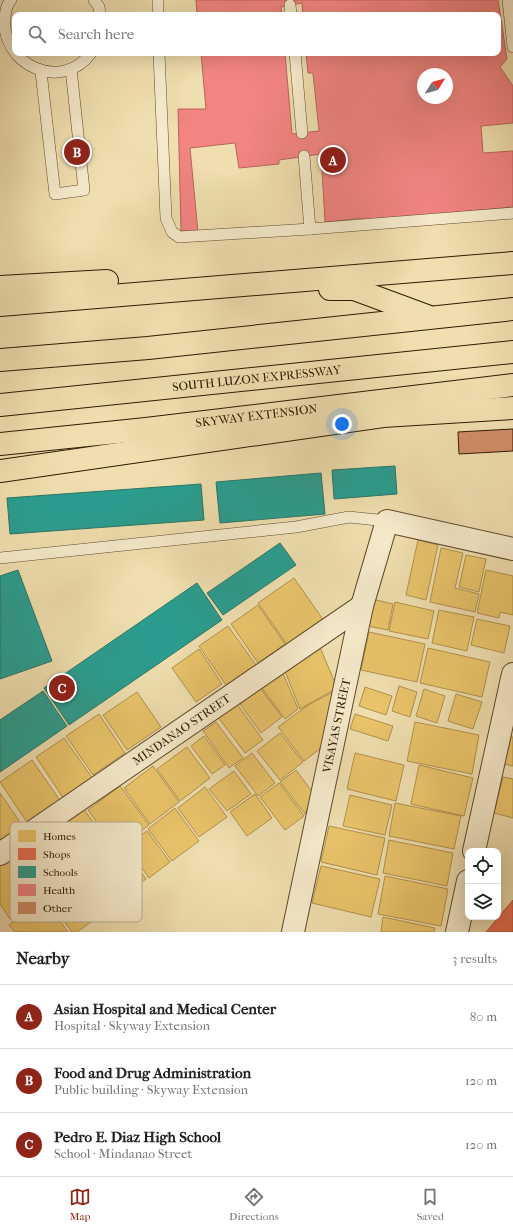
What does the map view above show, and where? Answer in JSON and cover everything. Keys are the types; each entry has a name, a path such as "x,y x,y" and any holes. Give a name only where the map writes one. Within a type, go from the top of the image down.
{"highway":[{"path":"0,287 311,268 513,250"},
{"path":"0,305 513,263"},
{"path":"0,313 276,290 354,289 432,318"},
{"path":"0,360 148,348 513,309"},
{"name":"SOUTH LUZON EXPRESSWAY","path":"0,405 513,352"},
{"name":"SKYWAY EXTENSION","path":"0,444 146,429 513,386"},
{"path":"0,471 383,416 513,408"}],"street":[{"path":"387,521 513,549"},
{"name":"VISAYAS STREET","path":"293,932 362,606 387,521"},
{"name":"MINDANAO STREET","path":"47,822 362,606"},
{"path":"475,848 513,674"},
{"name":"MINDANAO STREET","path":"0,854 10,847"},
{"path":"457,932 467,884"}],"lane":[{"path":"158,0 158,12"},
{"path":"508,0 513,46"},
{"path":"6,2 3,26 12,51"},
{"path":"16,56 21,62 42,72 56,73 71,69 85,61 88,56"},
{"path":"159,56 166,218 172,232 184,238 513,213"},
{"path":"295,56 302,133"},
{"path":"42,72 55,194 84,190 71,69"},
{"path":"304,156 310,229"},
{"path":"0,558 296,527 348,517 387,521"}],"building: Homes":[{"path":"418,540 438,545 426,600 406,595"},
{"path":"441,548 463,553 455,588 479,594 475,612 430,602"},
{"path":"466,555 486,559 479,592 459,587"},
{"path":"486,570 513,576 513,615 500,612 499,618 477,613"},
{"path":"294,578 324,621 288,646 258,603"},
{"path":"368,598 393,604 388,630 362,625"},
{"path":"395,602 434,611 428,639 389,631"},
{"path":"258,605 285,644 258,663 231,624"},
{"path":"439,610 474,617 467,651 432,643"},
{"path":"477,619 510,626 504,653 471,645"},
{"path":"228,626 256,665 226,685 199,646"},
{"path":"369,632 425,644 417,682 361,670"},
{"path":"320,647 337,688 300,709 285,671"},
{"path":"428,648 490,662 482,697 420,683"},
{"path":"199,649 222,684 196,702 172,668"},
{"path":"282,671 298,709 285,719 261,687"},
{"path":"399,686 417,692 410,717 392,711"},
{"path":"365,687 392,696 386,715 359,706"},
{"path":"261,689 282,717 261,733 240,704"},
{"path":"424,689 445,696 437,723 416,716"},
{"path":"137,692 161,727 127,750 103,715"},
{"path":"333,692 325,745 304,761 278,727 308,705"},
{"path":"456,694 482,702 473,729 448,721"},
{"path":"237,704 263,740 245,753 218,717"},
{"path":"99,714 125,753 93,775 66,736"},
{"path":"355,714 393,726 388,741 350,729"},
{"path":"216,722 243,758 229,768 203,731"},
{"path":"415,722 479,735 472,774 407,761"},
{"path":"280,733 303,762 280,780 257,751"},
{"path":"204,736 225,765 212,774 191,746"},
{"path":"511,737 513,737 513,766 504,764"},
{"path":"64,738 93,779 64,799 36,757"},
{"path":"187,747 210,778 180,801 157,769"},
{"path":"252,753 275,783 258,796 235,766"},
{"path":"355,753 404,765 396,801 347,789"},
{"path":"32,760 61,802 33,822 27,822 0,782"},
{"path":"419,765 473,778 464,816 411,804"},
{"path":"153,766 179,802 150,824 124,788"},
{"path":"296,770 313,793 305,814 280,782"},
{"path":"234,771 251,794 227,811 209,789"},
{"path":"503,777 513,779 513,818 494,813"},
{"path":"279,783 304,816 285,830 260,797"},
{"path":"120,786 149,825 142,830 142,822 97,822 88,810"},
{"path":"205,787 227,817 199,837 178,808"},
{"path":"0,793 20,822 10,822 10,838 0,845"},
{"path":"255,794 272,818 247,836 230,812"},
{"path":"350,795 392,805 385,835 343,826"},
{"path":"395,803 461,816 454,849 389,836"},
{"path":"83,808 93,822 62,822"},
{"path":"175,808 199,841 172,861 148,829"},
{"path":"329,826 385,838 377,875 321,862"},
{"path":"147,831 170,862 149,878 142,868 142,835"},
{"path":"389,840 453,853 447,886 383,873"},
{"path":"10,858 10,919 0,904 0,865"},
{"path":"321,866 380,879 371,917 312,903"},
{"path":"142,873 146,879 142,882"},
{"path":"385,876 448,889 441,926 378,914"},
{"path":"383,917 435,928 434,932 381,932"},
{"path":"13,922 61,922 68,932 15,932 9,925"},
{"path":"65,922 91,922 77,932 72,932"}],"building: Shops":[{"path":"513,900 513,932 486,932 496,920 501,920 501,914"}],"building: Schools":[{"path":"395,466 397,494 334,499 332,470"},
{"path":"321,473 325,514 220,523 216,482"},
{"path":"201,484 204,520 10,534 7,498"},
{"path":"280,543 296,565 223,615 207,593"},
{"path":"18,570 52,661 0,679 0,576"},
{"path":"197,583 222,620 69,725 44,688"},
{"path":"43,691 67,726 0,772 0,720"}],"building: Health":[{"path":"196,0 498,0 500,12 303,12 302,3 281,7 282,12 197,12"},
{"path":"501,20 507,59 500,67 513,86 513,123 481,126 483,153 513,151 513,207 364,221 364,218 325,222 321,154 279,160 279,164 239,168 235,143 190,148 198,232 181,231 178,109 206,109 201,56 285,56 292,134 319,131 313,73 308,73 306,56 501,56"}],"building: Other":[{"path":"513,429 513,451 459,454 458,432"}],"place":[{"name":"Food and Drug Administration","path":"77,152"},
{"name":"Asian Hospital and Medical Center","path":"333,160"},
{"name":"Pedro E. Diaz High School","path":"62,688"}]}
